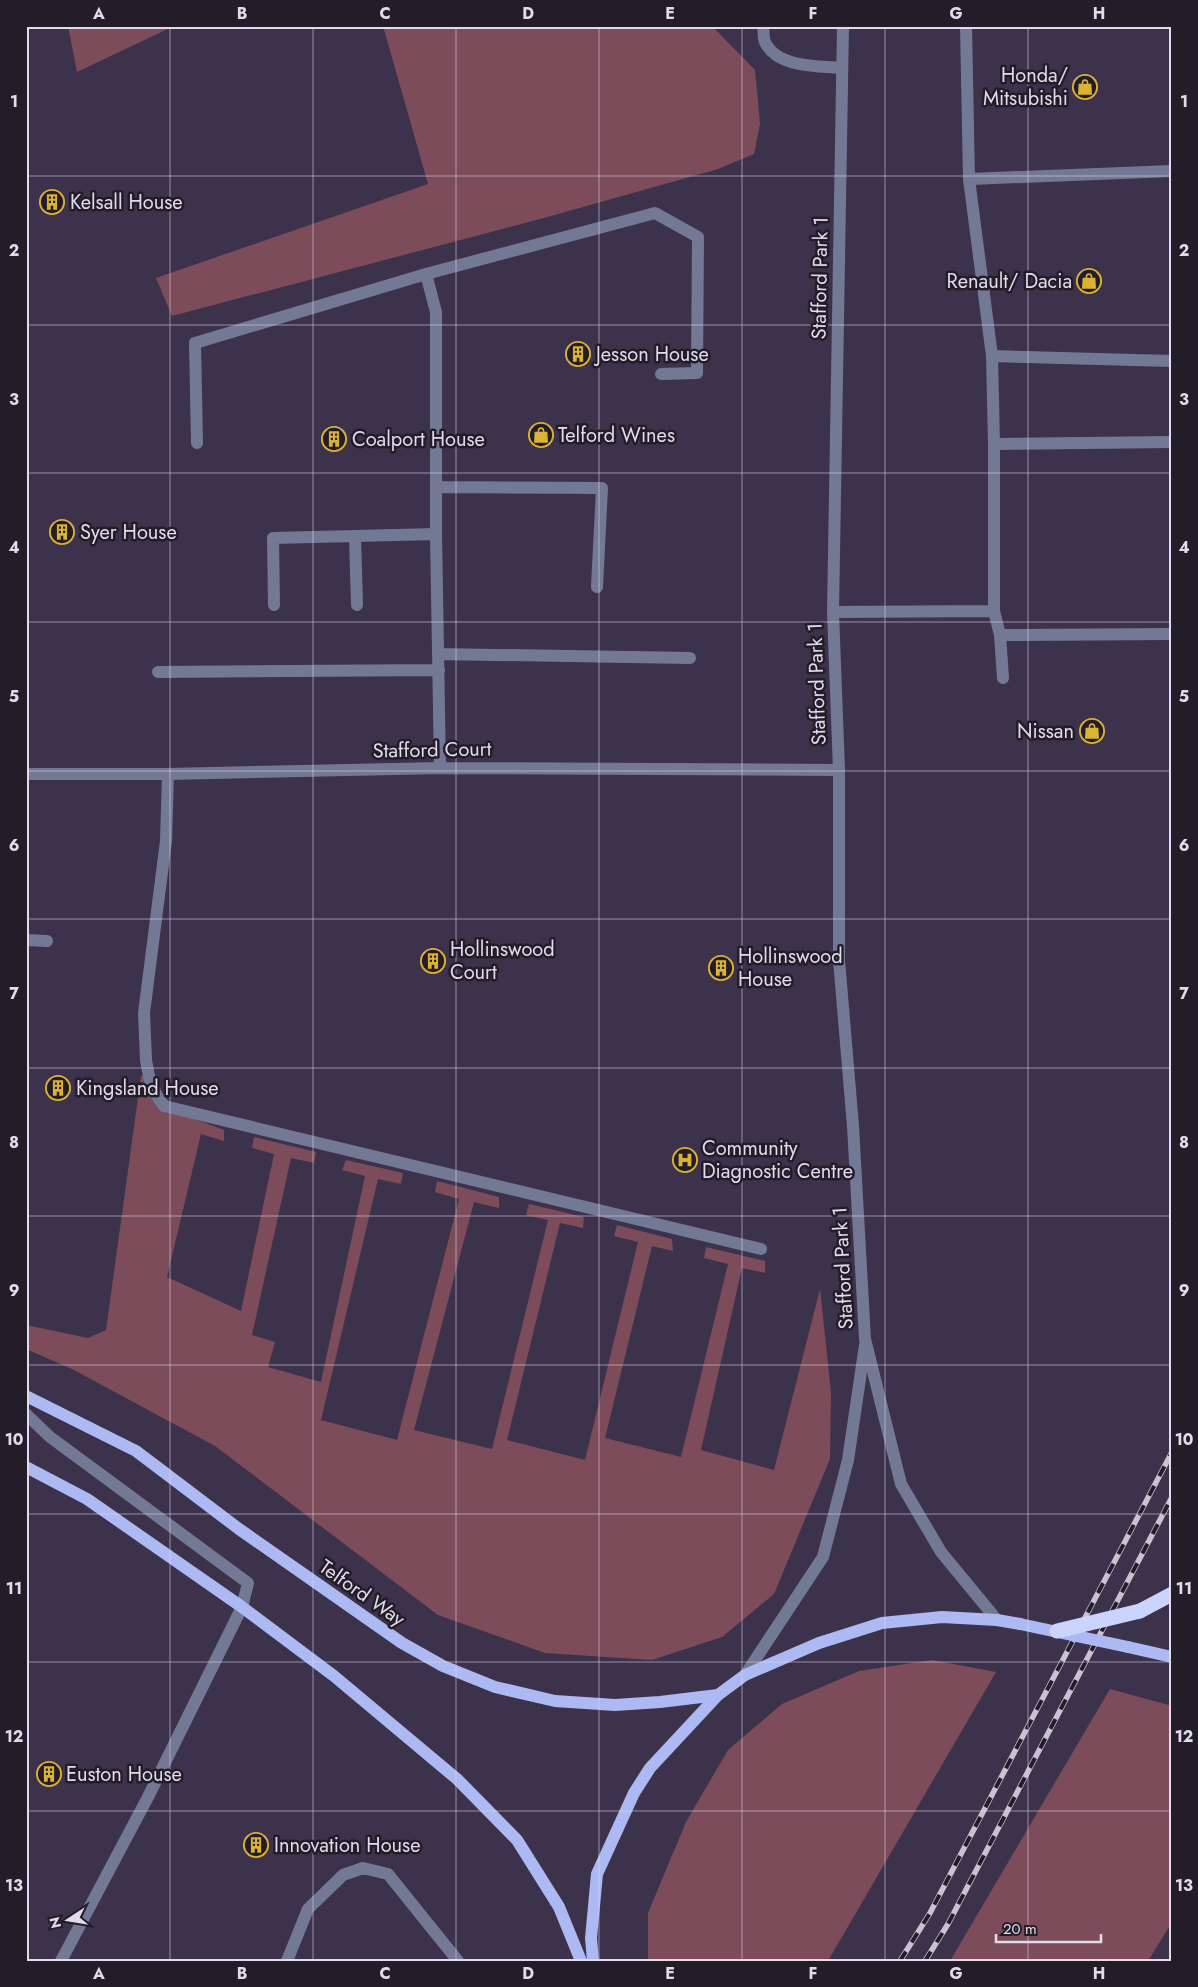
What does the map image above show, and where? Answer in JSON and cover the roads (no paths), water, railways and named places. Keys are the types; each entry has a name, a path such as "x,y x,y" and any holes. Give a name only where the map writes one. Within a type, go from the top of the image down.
{"highway":[{"path":"1057,1631 1140,1611 1172,1594"}],"main road":[{"name":"Telford Way","path":"26,1396 136,1451 239,1529 402,1643 443,1666 495,1687 555,1701 615,1705 718,1695"},
{"path":"26,1467 88,1499 242,1607 334,1676 450,1773 517,1840 559,1907 581,1961"},
{"path":"593,1961 592,1938 597,1874 634,1793 650,1768 718,1695 746,1675 819,1643 882,1623 942,1617 997,1620 1057,1631 1172,1657"}],"street":[{"path":"763,26 765,42 778,58 799,65 842,68"},
{"name":"Stafford Park 1","path":"843,26 833,612 839,770 839,960 853,1126 865,1339"},
{"path":"966,26 970,179 992,356 994,611 1000,634 1002,678"},
{"path":"970,179 1172,171"},
{"path":"197,443 195,343 426,274 655,213 698,237 697,373 661,374"},
{"path":"426,274 436,312 436,534 440,768"},
{"path":"992,356 1172,361"},
{"path":"994,444 1172,442"},
{"path":"437,487 602,488 597,587"},
{"path":"274,605 273,538 436,534"},
{"path":"355,537 357,605"},
{"path":"833,612 994,611"},
{"path":"1000,634 1172,634"},
{"path":"438,654 690,658"},
{"path":"158,672 438,670"},
{"name":"Stafford Court","path":"26,774 168,774 440,768 839,770"},
{"path":"168,774 166,840 144,1013 146,1060 152,1087 164,1106 761,1249"},
{"path":"26,940 47,941"},
{"path":"865,1339 902,1484 941,1552 997,1620"},
{"path":"746,1675 822,1557 848,1460 865,1339"},
{"path":"26,1414 50,1437 248,1583 242,1607 148,1797 61,1961"},
{"path":"288,1961 308,1909 343,1875 363,1868 388,1874 458,1961"}],"railway":[{"path":"900,1961 930,1913 1172,1452"},
{"path":"925,1961 948,1924 1172,1497"}],"place":[{"name":"Honda/ Mitsubishi","path":"1085,87"},
{"name":"Kelsall House","path":"52,202"},
{"name":"Renault/ Dacia","path":"1089,281"},
{"name":"Jesson House","path":"578,354"},
{"name":"Telford Wines","path":"541,435"},
{"name":"Coalport House","path":"334,439"},
{"name":"Syer House","path":"62,532"},
{"name":"Nissan","path":"1092,731"},
{"name":"Hollinswood Court","path":"433,961"},
{"name":"Hollinswood House","path":"721,968"},
{"name":"Kingsland House","path":"58,1088"},
{"name":"Community Diagnostic Centre","path":"685,1160"},
{"name":"Euston House","path":"49,1774"},
{"name":"Innovation House","path":"256,1845"}]}
